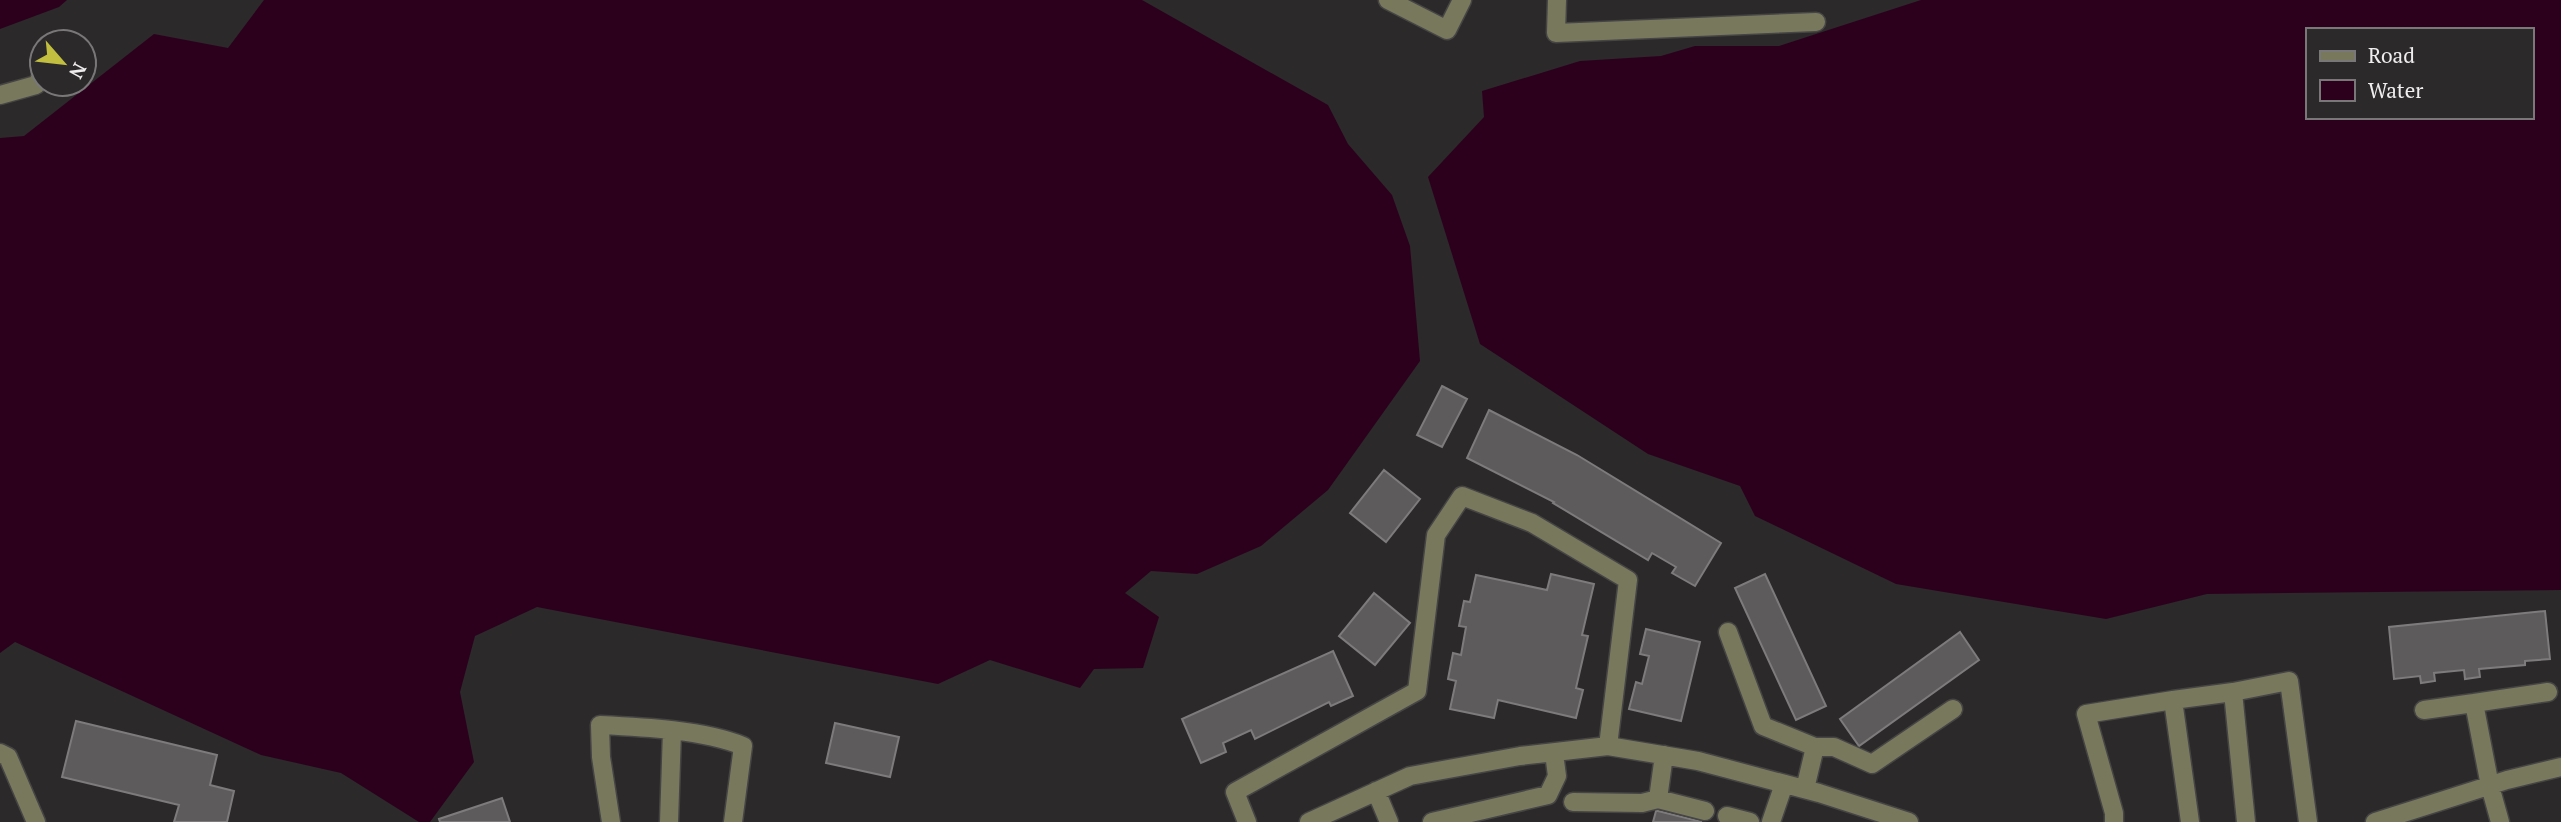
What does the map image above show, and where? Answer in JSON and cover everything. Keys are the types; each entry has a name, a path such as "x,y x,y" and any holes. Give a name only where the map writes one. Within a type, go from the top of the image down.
{"street":[{"path":"1388,0 1447,30 1462,0"},
{"path":"1557,0 1556,33 1816,22"},
{"path":"0,95 28,87"},
{"path":"1247,822 1236,792 1417,691 1436,535 1462,496 1532,523 1628,580 1608,746"},
{"path":"1728,632 1763,726 1815,747 1834,747 1872,764 1953,709"},
{"path":"2115,822 2085,713 2233,692 2289,681 2308,822"},
{"path":"2233,692 2246,822"},
{"path":"2424,710 2547,692"},
{"path":"2173,700 2190,822"},
{"path":"2474,703 2500,822"},
{"path":"611,822 601,757 600,725 637,726 728,739 743,746 733,822"},
{"path":"669,822 672,731"},
{"path":"1309,822 1410,776 1520,756 1608,746 1698,761 1805,789 1898,820"},
{"path":"1805,789 1815,747"},
{"path":"0,752 8,757 36,822"},
{"path":"1433,822 1548,795 1557,776 1554,753"},
{"path":"1658,799 1664,755"},
{"path":"2375,822 2561,767"},
{"path":"1771,822 1784,784"},
{"path":"1376,791 1389,822"},
{"path":"1573,802 1642,803 1658,799 1705,811"},
{"path":"1727,817 1750,822"}],"water":[{"path":"0,0 67,0 59,7 0,29"},
{"path":"264,0 1142,0 1328,105 1348,144 1392,195 1410,246 1420,361 1328,490 1261,546 1197,574 1151,571 1125,593 1159,617 1143,668 1094,669 1080,688 990,660 938,684 537,607 475,636 460,692 474,762 430,822 419,822 341,773 261,755 15,642 0,653 0,138 24,136 72,98 98,98 98,78 154,34 228,48"},
{"path":"1921,0 2561,0 2561,590 2207,594 2106,619 1896,584 1755,516 1740,486 1648,454 1480,344 1428,177 1484,117 1482,91 1580,61 1661,56 1695,46 1779,46"}],"building":[{"path":"1442,386 1467,399 1442,447 1417,435"},
{"path":"1489,410 1577,455 1721,543 1695,586 1672,573 1676,567 1652,553 1648,560 1554,502 1467,458"},
{"path":"1384,470 1420,499 1386,542 1350,513"},
{"path":"1551,574 1594,584 1582,635 1588,636 1576,688 1583,690 1576,718 1498,700 1494,718 1450,709 1456,681 1448,679 1453,653 1461,655 1466,627 1459,626 1464,601 1470,602 1476,575 1547,590"},
{"path":"1765,574 1826,706 1796,720 1735,588"},
{"path":"1374,593 1410,623 1375,665 1339,636"},
{"path":"2545,611 2550,659 2525,661 2525,665 2479,669 2480,677 2465,679 2464,670 2434,673 2435,681 2421,683 2420,676 2394,679 2389,627"},
{"path":"1646,629 1700,642 1681,721 1629,709 1636,682 1642,684 1649,656 1640,654"},
{"path":"1960,632 1979,660 1859,746 1840,719"},
{"path":"1333,651 1353,696 1331,706 1329,702 1255,739 1251,730 1223,743 1226,752 1201,763 1182,719"},
{"path":"76,721 217,755 210,785 234,791 227,822 174,822 179,805 62,777"},
{"path":"835,723 899,737 890,777 826,763"},
{"path":"502,798 510,822 440,822 439,819"},
{"path":"1658,811 1702,822 1653,822"}]}
